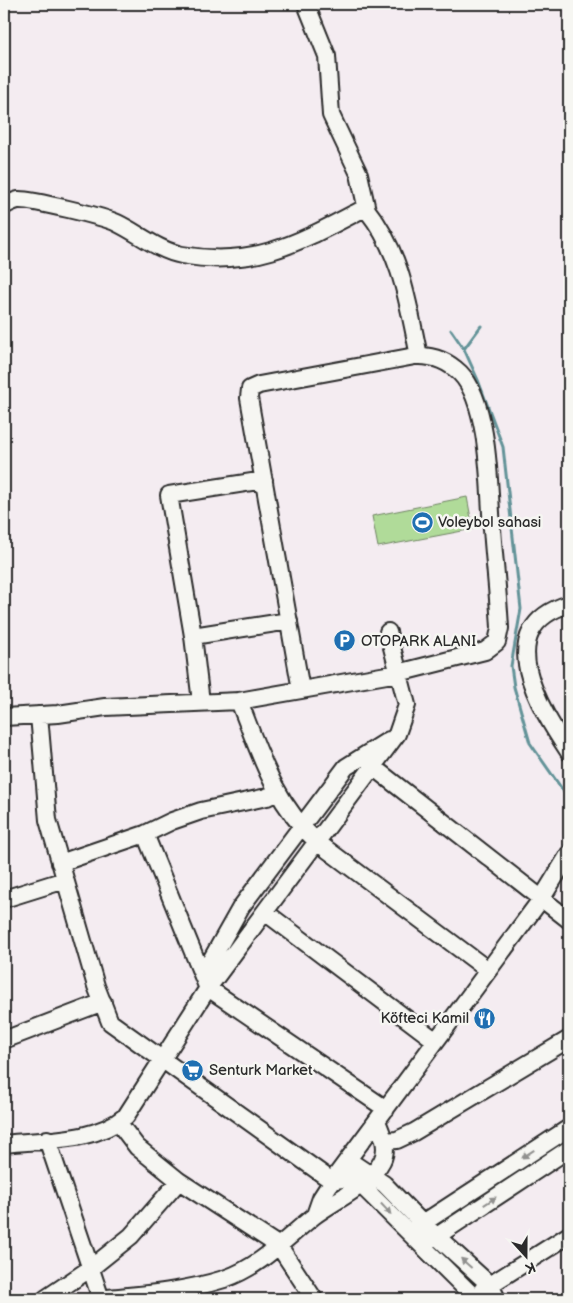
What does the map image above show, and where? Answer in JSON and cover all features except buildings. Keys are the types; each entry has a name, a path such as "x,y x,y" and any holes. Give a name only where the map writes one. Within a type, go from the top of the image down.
{"street":[{"path":"306,4 328,56 331,115 359,174 367,210 377,223 396,257 405,284 419,356"},
{"path":"4,206 17,200 37,201 116,222 137,235 181,255 223,258 251,256 286,248 359,211 367,210"},
{"path":"4,717 105,707 239,701 398,673 485,651 498,642 500,628 488,458 474,400 461,374 447,362 429,356 419,356 259,385 250,389 301,690"},
{"path":"201,702 193,636 168,495 264,480"},
{"path":"569,604 539,619 532,630 527,644 526,663 536,700 569,752"},
{"path":"193,636 289,621"},
{"path":"4,1144 93,1134 126,1116 208,988 397,734 407,705 388,632"},
{"path":"239,701 276,792 301,827 317,842 488,970"},
{"path":"39,715 44,795 48,820 110,1022 332,1181 348,1178 365,1179 384,1184 494,1292"},
{"path":"208,988 210,962 241,907 346,767 397,734"},
{"path":"373,767 569,920"},
{"path":"60,863 145,834 187,816 267,796 276,792"},
{"path":"96,1299 133,1297 224,1278 246,1269 279,1246 315,1216 365,1179 382,1160 385,1151 381,1115 208,988 145,834"},
{"path":"315,1216 321,1198 332,1181 542,898 569,854"},
{"path":"4,899 66,880"},
{"path":"265,912 436,1041"},
{"path":"4,1040 103,1002"},
{"path":"384,1141 397,1140 414,1132 569,1039"},
{"path":"118,1122 137,1147 180,1181 279,1246 314,1299"},
{"path":"414,1238 422,1223 569,1128"},
{"path":"47,1139 101,1299"},
{"path":"414,1238 437,1236 569,1149"},
{"path":"348,1160 414,1238 474,1297 494,1292 569,1235"},
{"path":"45,1299 91,1268 141,1226 180,1181"}],"green space":[{"name":"Voleybol sahasi","path":"467,497 473,529 378,547 372,516"}],"waterway":[{"path":"464,349 481,326"},
{"path":"451,330 464,349 478,380 503,447 521,609 511,666 514,687 530,743 569,799"}],"place":[{"name":"Voleybol sahasi","path":"422,522"},
{"name":"OTOPARK ALANI","path":"345,641"},
{"name":"Köfteci Kamil","path":"485,1018"},
{"name":"Senturk Market","path":"193,1070"}]}
